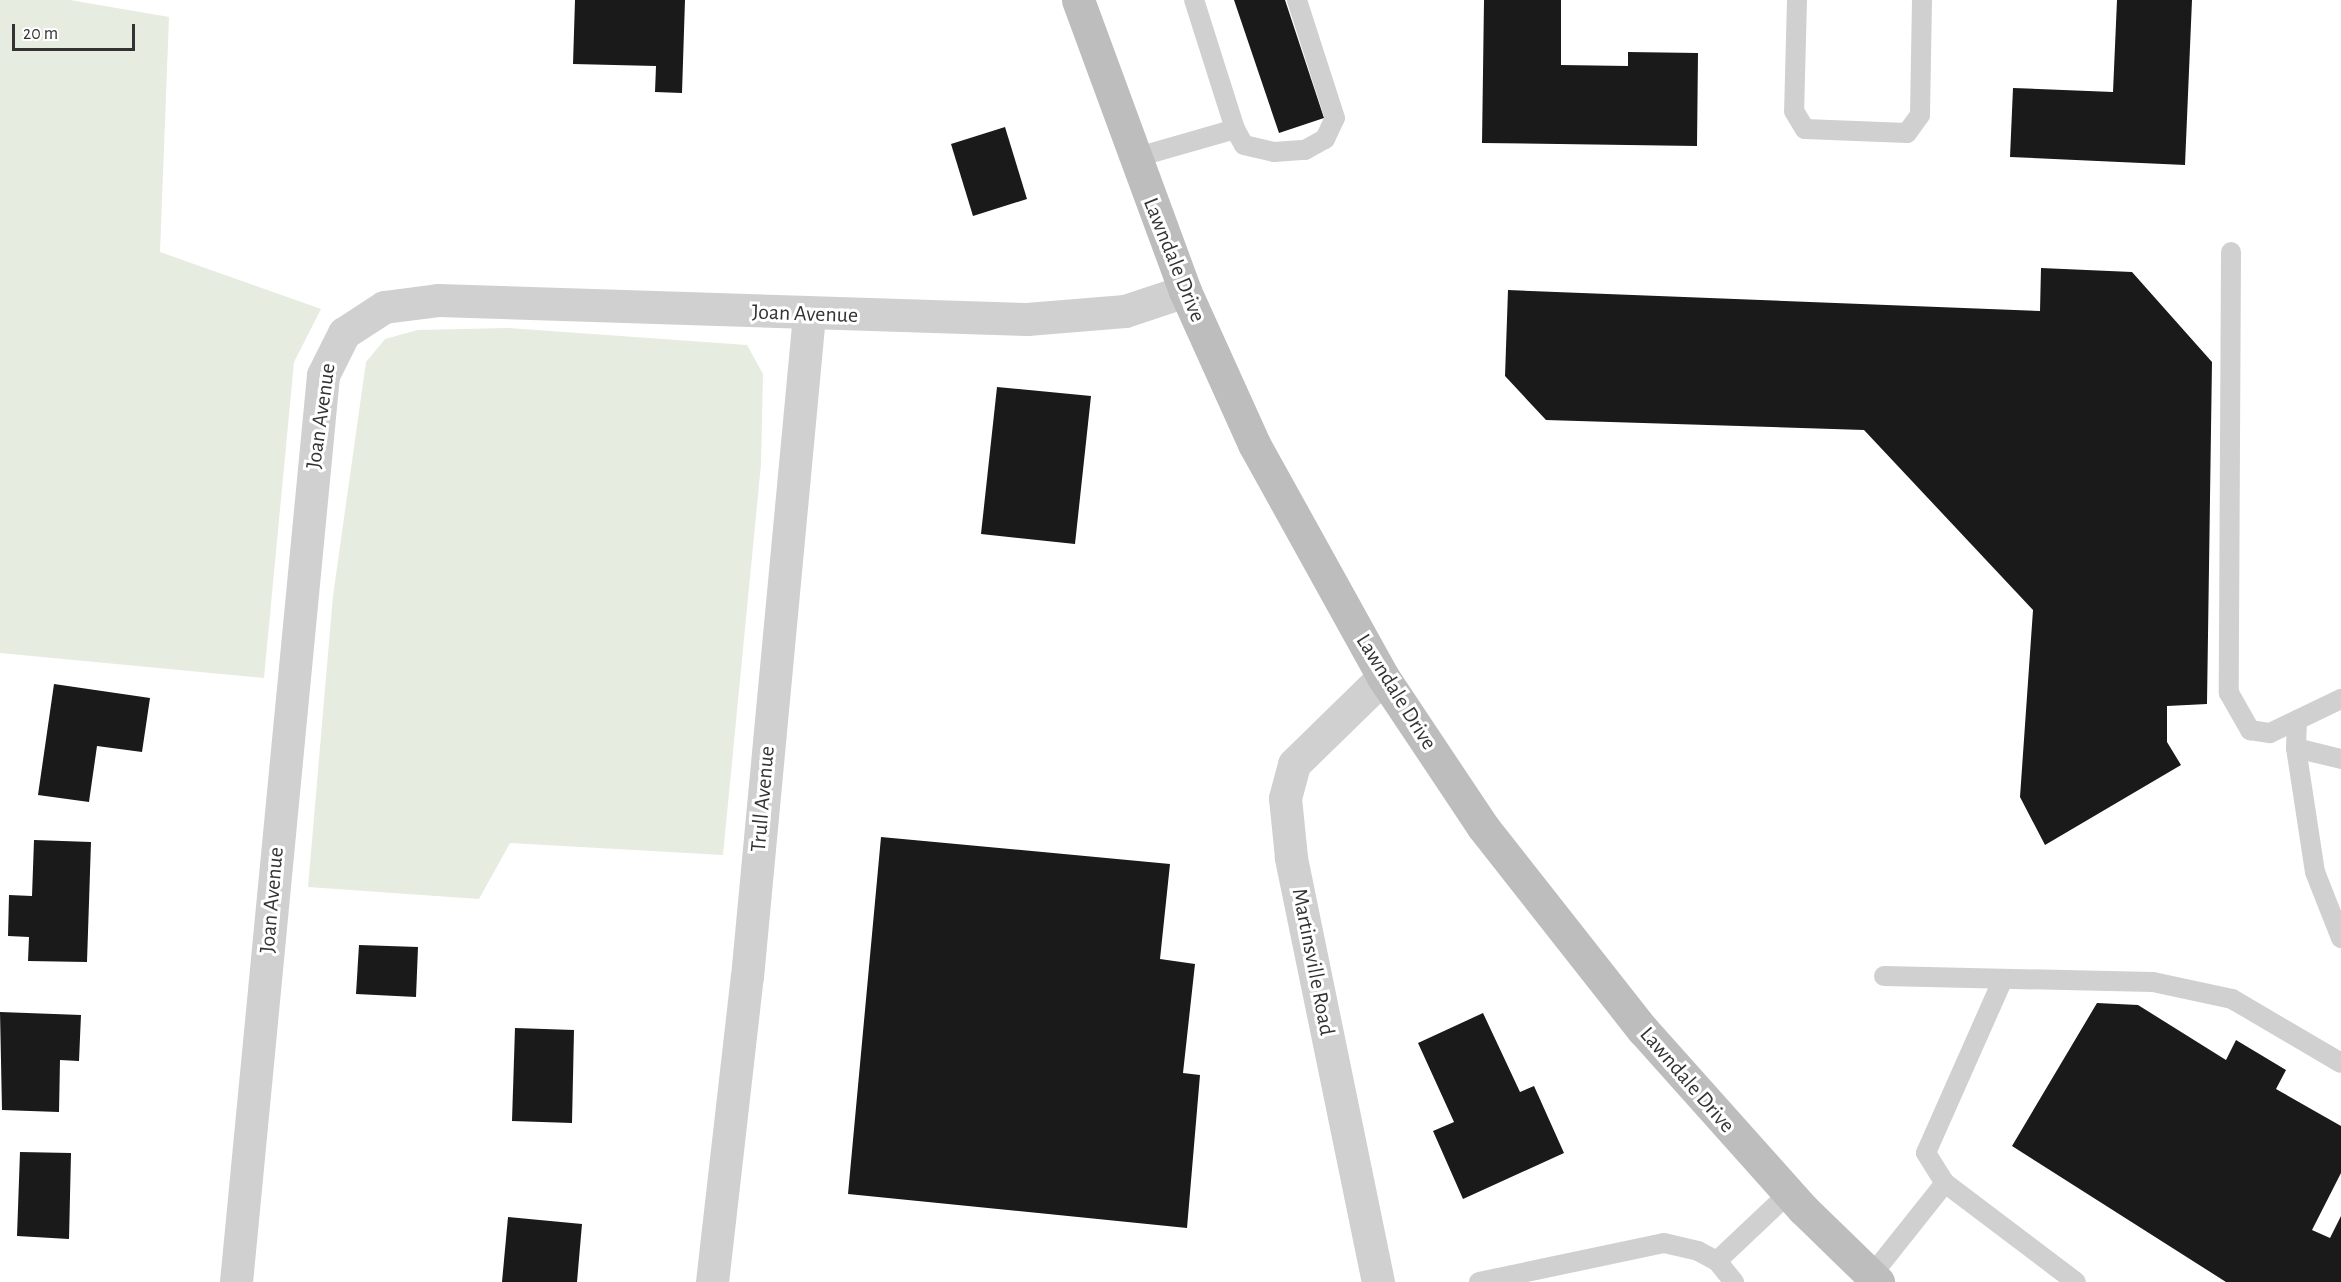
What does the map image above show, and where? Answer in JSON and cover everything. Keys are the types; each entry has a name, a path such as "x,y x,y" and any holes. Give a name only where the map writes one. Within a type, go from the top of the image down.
{"main road":[{"name":"Lawndale Drive","path":"1078,0 1134,158 1185,291 1254,444 1383,677 1483,827 1561,930 1789,1193 1874,1279"}],"street":[{"name":"Joan Avenue","path":"236,1282 323,375 332,349 344,333 384,307 413,302 809,315 1076,319 1185,291"},
{"name":"Trull Avenue","path":"712,1282 747,977 809,315"},
{"name":"Martinsville Road","path":"1378,1282 1291,857 1285,798 1294,764 1383,677"}],"lane":[{"path":"1194,0 1235,129 1244,145 1274,152 1305,150 1325,140 1335,118 1297,0"},
{"path":"1797,0 1794,111 1805,129 1907,133 1920,115 1922,0"},
{"path":"1134,158 1235,129"},
{"path":"2231,252 2229,693 2250,730 2270,733 2341,699"},
{"path":"2297,720 2296,748 2315,872 2341,938"},
{"path":"2296,748 2341,759"},
{"path":"1884,976 2153,982 2232,999 2341,1063"},
{"path":"2003,979 1926,1153 1945,1183 2076,1282"},
{"path":"1874,1279 1945,1183"},
{"path":"1717,1261 1789,1193"},
{"path":"1480,1282 1664,1243 1686,1245 1717,1261 1734,1282"}],"shaded area":[{"path":"0,0 70,0 169,17 160,252 321,309 294,362 264,678 0,653"},
{"path":"507,328 747,345 763,374 761,464 723,855 510,843 479,899 308,887 333,596 366,362 385,339 418,330"}],"building":[{"path":"575,0 685,0 682,93 655,92 656,66 573,64"},
{"path":"1234,0 1285,0 1324,118 1279,133"},
{"path":"1484,0 1561,0 1561,65 1628,66 1628,52 1698,53 1697,146 1482,143"},
{"path":"2117,0 2192,0 2185,165 2010,157 2013,88 2113,92"},
{"path":"1005,127 1027,199 973,216 951,144"},
{"path":"2041,268 2132,272 2212,362 2207,704 2167,706 2167,742 2181,765 2045,845 2020,797 2033,610 1864,430 1546,420 1505,376 1508,290 2040,311"},
{"path":"997,387 1091,396 1075,544 981,534"},
{"path":"54,684 150,698 142,752 97,746 89,802 38,795"},
{"path":"881,837 1170,864 1160,959 1195,964 1183,1073 1200,1075 1187,1228 848,1194"},
{"path":"34,840 91,842 87,962 28,961 29,937 8,936 9,895 32,896"},
{"path":"359,945 418,947 416,997 356,994"},
{"path":"2097,1003 2138,1005 2226,1060 2236,1040 2286,1070 2276,1089 2341,1126 2341,1173 2312,1230 2330,1238 2341,1216 2341,1282 2226,1282 2012,1146"},
{"path":"0,1012 81,1015 79,1061 60,1060 59,1112 2,1110"},
{"path":"1483,1013 1520,1092 1534,1086 1564,1153 1463,1199 1433,1131 1454,1122 1418,1043"},
{"path":"515,1028 574,1030 572,1123 512,1121"},
{"path":"20,1152 71,1153 69,1239 17,1236"},
{"path":"508,1217 582,1224 577,1282 502,1282"}]}
